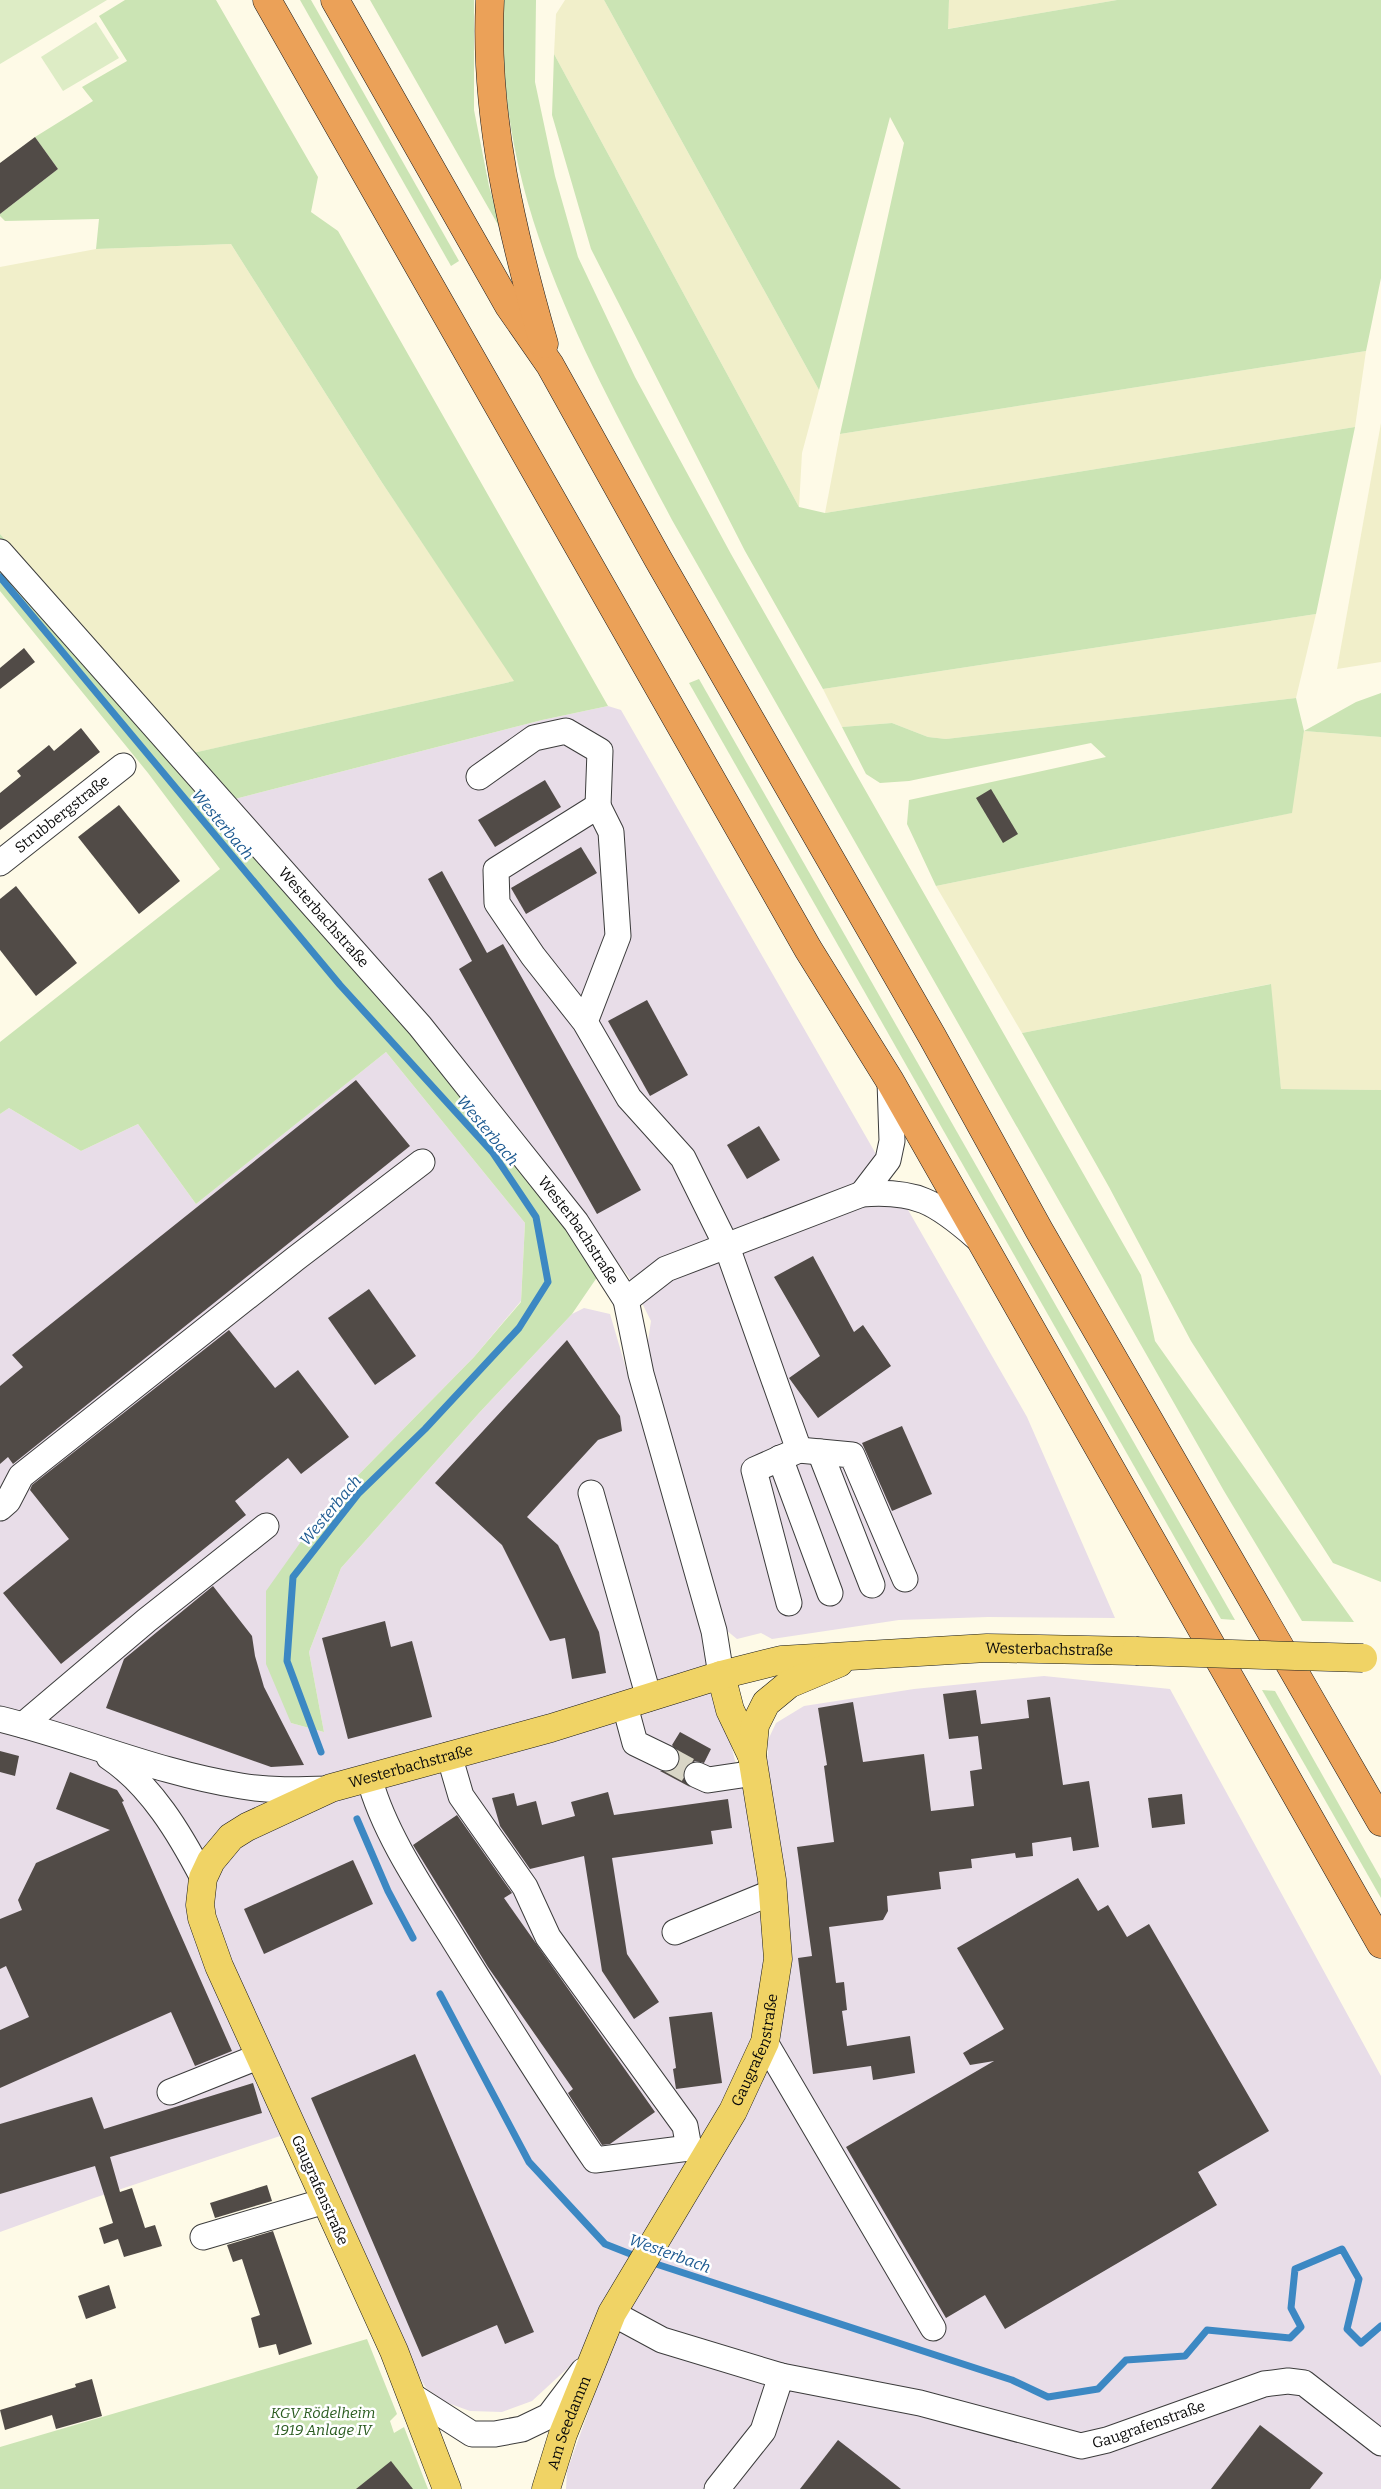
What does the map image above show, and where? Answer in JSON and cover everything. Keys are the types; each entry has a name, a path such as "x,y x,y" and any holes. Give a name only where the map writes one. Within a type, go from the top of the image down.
{"highway":[{"path":"267,0 808,949 890,1080 1381,1944"},
{"path":"335,0 509,306 550,364 663,567 932,1036 1039,1230 1381,1822"},
{"path":"490,0 488,27 492,104 514,221 532,300 550,364"}],"main road":[{"name":"Westerbachstraße","path":"331,1788 637,1702 721,1675 781,1660 810,1656 855,1657 987,1648 1372,1659"},
{"name":"Gaugrafenstraße","path":"593,2358 612,2313 656,2238 697,2153 733,2111 765,2042 778,1958 773,1892 753,1764 755,1725 766,1703 789,1684 855,1657"},
{"name":"Gaugrafenstraße","path":"721,1675 730,1710 753,1764"},
{"name":"Gaugrafenstraße","path":"331,1788 272,1814 232,1837 211,1861 203,1878 200,1898 202,1918 219,1966 411,2395"},
{"name":"Am Seedamm","path":"546,2489 563,2434 593,2358"},
{"path":"411,2395 447,2489"}],"street":[{"name":"Westerbachstraße","path":"0,552 420,1026 576,1222 626,1300 641,1374 714,1631 721,1675"},
{"path":"479,776 534,738 566,731 600,751 598,806 611,832 618,936 585,1022"},
{"name":"Strubbergstraße","path":"0,863 123,766"},
{"path":"598,806 496,870 496,903 533,956 585,1022 629,1098 683,1158 727,1247 800,1453 830,1593"},
{"path":"862,1194 888,1160 892,1141 890,1080"},
{"path":"0,1508 8,1500 22,1476 295,1259 422,1162"},
{"path":"862,1194 890,1192 924,1199 948,1212 980,1240"},
{"name":"Westerbachstraße","path":"626,1300 666,1269 862,1194"},
{"path":"800,1453 872,1585"},
{"path":"790,1603 754,1470 800,1453 852,1455 905,1579"},
{"path":"591,1493 637,1702 635,1743 666,1758"},
{"path":"12,1722 147,1620 266,1526"},
{"name":"Westerbachstraße","path":"12,1722 96,1749 192,1775 242,1786 293,1790 331,1788"},
{"name":"Westerbachstraße","path":"96,1749 114,1761 140,1783 179,1836 203,1878"},
{"path":"369,1777 375,1801 410,1870 540,2079 595,2160 697,2153 685,2126 548,1937 525,1887 461,1796 449,1755"},
{"path":"698,1775 708,1780 753,1764"},
{"path":"675,1932 773,1892"},
{"path":"765,2042 933,2328"},
{"path":"170,2092 260,2056"},
{"path":"203,2237 325,2201"},
{"name":"Gaugrafenstraße","path":"612,2313 662,2340 781,2376 920,2403 1081,2446 1107,2440 1264,2384 1288,2381 1304,2383 1381,2443"},
{"name":"Gaugrafenstraße","path":"411,2395 472,2434 495,2434 522,2429 548,2416 593,2358"},
{"path":"717,2489 763,2431 781,2376"}],"shaded area":[{"path":"565,0 604,0 819,390 802,453 799,507 554,54 556,14"},
{"path":"949,0 1117,0 947,29"},
{"path":"231,244 381,481 515,681 193,753 0,534 0,267 96,249"},
{"path":"1366,351 1355,427 825,513 840,434"},
{"path":"1381,423 1381,662 1337,669"},
{"path":"1316,614 1296,698 946,739 928,737 892,723 842,727 823,689"},
{"path":"608,706 621,710 1027,1417 1115,1618 988,1617 899,1620 772,1639 761,1633 737,1639 726,1630 650,1374 647,1348 651,1321 629,1277 235,799 542,720"},
{"path":"1304,731 1381,737 1381,1090 1281,1089 1270,984 1022,1033 936,886 1291,813"},
{"path":"386,1052 525,1223 521,1301 474,1357 322,1512 291,1723 324,1732 309,1652 341,1568 479,1413 572,1314 584,1308 610,1314 704,1634 737,1769 768,1756 768,1740 776,1723 804,1706 914,1689 1044,1676 1170,1689 1381,2076 1381,2489 566,2489 567,2471 622,2318 532,2401 502,2412 470,2411 445,2402 426,2388 280,2136 94,2198 0,2232 0,1114 9,1108 81,1151 138,1124 196,1204"}],"green space":[{"path":"0,0 107,0 0,64"},
{"path":"125,0 216,0 318,177 311,212 338,231 608,706 542,720 235,799 602,1270 572,1314 479,1413 341,1568 309,1652 324,1732 291,1723 266,1664 266,1591 322,1512 474,1357 521,1302 525,1223 386,1052 196,1204 138,1124 81,1151 9,1108 0,1114 0,1042 220,869 148,773 0,591 0,534 193,753 514,681 381,481 231,244 96,249 99,219 5,221 0,216 0,214 58,169 35,137 93,101 82,87 127,61 99,16"},
{"path":"300,0 311,0 459,261 451,266"},
{"path":"370,0 474,0 474,110 489,186 501,230"},
{"path":"504,0 536,0 535,82 555,176 578,257 635,377 731,554 1141,1275 1155,1341 1354,1622 1302,1621 1224,1491 672,520 639,458 577,334 551,271 529,207 513,141 504,72"},
{"path":"604,0 949,0 948,29 1117,0 1381,0 1381,278 1366,351 840,434 904,143 890,117 819,390"},
{"path":"96,22 119,58 63,91 41,57"},
{"path":"554,54 799,507 825,513 1355,427 1316,614 823,689 745,551 591,249 552,115"},
{"path":"699,679 1235,1620 1221,1619 689,683"},
{"path":"1381,693 1381,737 1304,731 1356,702"},
{"path":"1296,698 1304,731 1292,813 936,886 907,824 909,800 1106,757 1091,743 909,781 880,783 866,774 842,727 892,723 928,737 946,739"},
{"path":"1271,984 1281,1089 1381,1090 1381,1582 1333,1563 1191,1341 1109,1187 1022,1033"},
{"path":"1262,1690 1275,1691 1381,1879 1381,1898"},
{"name":"KGV Rödelheim 1919 Anlage IV","path":"367,2339 397,2414 390,2421 394,2433 404,2427 428,2489 0,2489 0,2447"}],"building":[{"path":"35,137 58,169 0,214 0,163"},
{"path":"24,648 35,662 0,689 0,668"},
{"path":"81,728 100,752 0,830 0,793 21,776 17,771 49,745 54,751"},
{"path":"545,780 561,807 495,847 478,820"},
{"path":"991,789 1018,834 1003,843 976,798"},
{"path":"119,805 180,881 139,914 78,837"},
{"path":"581,847 597,873 526,914 511,888"},
{"path":"442,871 487,953 503,944 641,1190 597,1214 459,969 472,961 428,879"},
{"path":"16,886 77,963 36,996 0,950 0,899"},
{"path":"647,1000 688,1075 650,1096 608,1021"},
{"path":"356,1080 410,1146 13,1464 8,1457 0,1464 0,1386 23,1367 12,1355"},
{"path":"759,1126 780,1160 747,1179 727,1145"},
{"path":"813,1256 854,1332 863,1325 891,1366 818,1418 789,1378 820,1356 774,1277"},
{"path":"369,1289 416,1356 375,1385 328,1318"},
{"path":"229,1330 275,1388 298,1370 349,1437 301,1474 288,1458 235,1501 246,1515 61,1664 3,1593 69,1539 30,1490 32,1485"},
{"path":"567,1340 620,1416 622,1431 598,1440 527,1517 558,1545 599,1632 606,1673 572,1679 565,1638 550,1641 502,1545 435,1483"},
{"path":"902,1426 932,1494 892,1511 862,1443"},
{"path":"213,1586 252,1636 255,1656 264,1687 304,1765 271,1767 106,1708 124,1659"},
{"path":"385,1621 391,1647 412,1641 432,1717 348,1739 322,1638"},
{"path":"976,1690 981,1724 1029,1718 1027,1700 1050,1697 1063,1785 1089,1781 1099,1847 1073,1851 1071,1837 1032,1843 1033,1856 1016,1858 1015,1853 971,1859 972,1868 939,1872 941,1889 887,1896 888,1911 883,1920 829,1927 836,1983 844,1982 847,2010 842,2011 847,2046 910,2036 915,2073 873,2080 871,2066 813,2074 798,1958 812,1956 797,1847 834,1842 824,1766 827,1765 818,1708 853,1702 863,1762 924,1754 931,1811 974,1806 970,1771 982,1769 978,1736 949,1739 943,1694"},
{"path":"680,1732 711,1749 704,1763 695,1761 684,1769 683,1777 690,1787 660,1771 674,1770 679,1765 680,1756 672,1745"},
{"path":"0,1751 19,1756 15,1776 0,1772"},
{"path":"70,1772 117,1790 124,1801 122,1802 232,2051 195,2066 171,2012 0,2088 0,2030 29,2017 6,1966 0,1969 0,1919 22,1910 18,1900 36,1863 110,1830 56,1809"},
{"path":"608,1792 614,1815 728,1799 732,1828 711,1831 713,1844 612,1858 627,1954 659,2002 634,2019 602,1971 584,1856 530,1869 500,1826 492,1798 514,1793 517,1806 536,1801 542,1825 575,1816 571,1802"},
{"path":"1182,1794 1185,1824 1152,1828 1148,1798"},
{"path":"457,1815 512,1893 504,1898 655,2112 610,2144 602,2145 571,2098 568,2093 573,2089 488,1967 413,1845"},
{"path":"353,1860 373,1904 264,1954 244,1909"},
{"path":"1078,1878 1098,1911 1108,1905 1127,1937 1149,1924 1269,2131 1198,2172 1217,2205 1005,2329 985,2295 946,2318 846,2147 994,2061 970,2065 963,2053 1004,2029 957,1948"},
{"path":"712,2012 722,2083 676,2089 673,2069 676,2068 669,2017"},
{"path":"415,2054 534,2332 505,2344 497,2325 422,2357 311,2098"},
{"path":"253,2083 262,2113 110,2157 120,2192 132,2188 145,2228 155,2225 162,2246 124,2257 118,2239 104,2244 99,2228 113,2223 95,2166 0,2194 0,2124 92,2097 104,2129"},
{"path":"267,2185 272,2201 215,2218 210,2203"},
{"path":"273,2231 312,2344 279,2355 276,2344 259,2348 251,2318 260,2315 242,2259 233,2262 227,2245"},
{"path":"109,2285 116,2308 86,2319 78,2296"},
{"path":"92,2379 102,2416 56,2429 52,2415 5,2430 0,2410 76,2387 75,2384"},
{"path":"1260,2425 1323,2473 1310,2489 1211,2489"},
{"path":"838,2440 901,2489 800,2489"},
{"path":"391,2461 413,2489 356,2489"}],"waterway":[{"name":"Westerbach","path":"0,577 340,985 493,1153 536,1217 548,1282 519,1328 425,1429 358,1494 293,1577 287,1661 321,1752"},
{"name":"Westerbach","path":"357,1819 388,1891 413,1938"},
{"name":"Westerbach","path":"440,1994 529,2162 605,2244 638,2257"},
{"path":"650,2262 1012,2380 1048,2397 1098,2389 1126,2360 1185,2356 1207,2330 1290,2338 1301,2327 1291,2308 1295,2269 1342,2249 1359,2279 1347,2329 1361,2343 1381,2326"}],"tunnel":[{"path":"666,1758 697,1775"}]}
